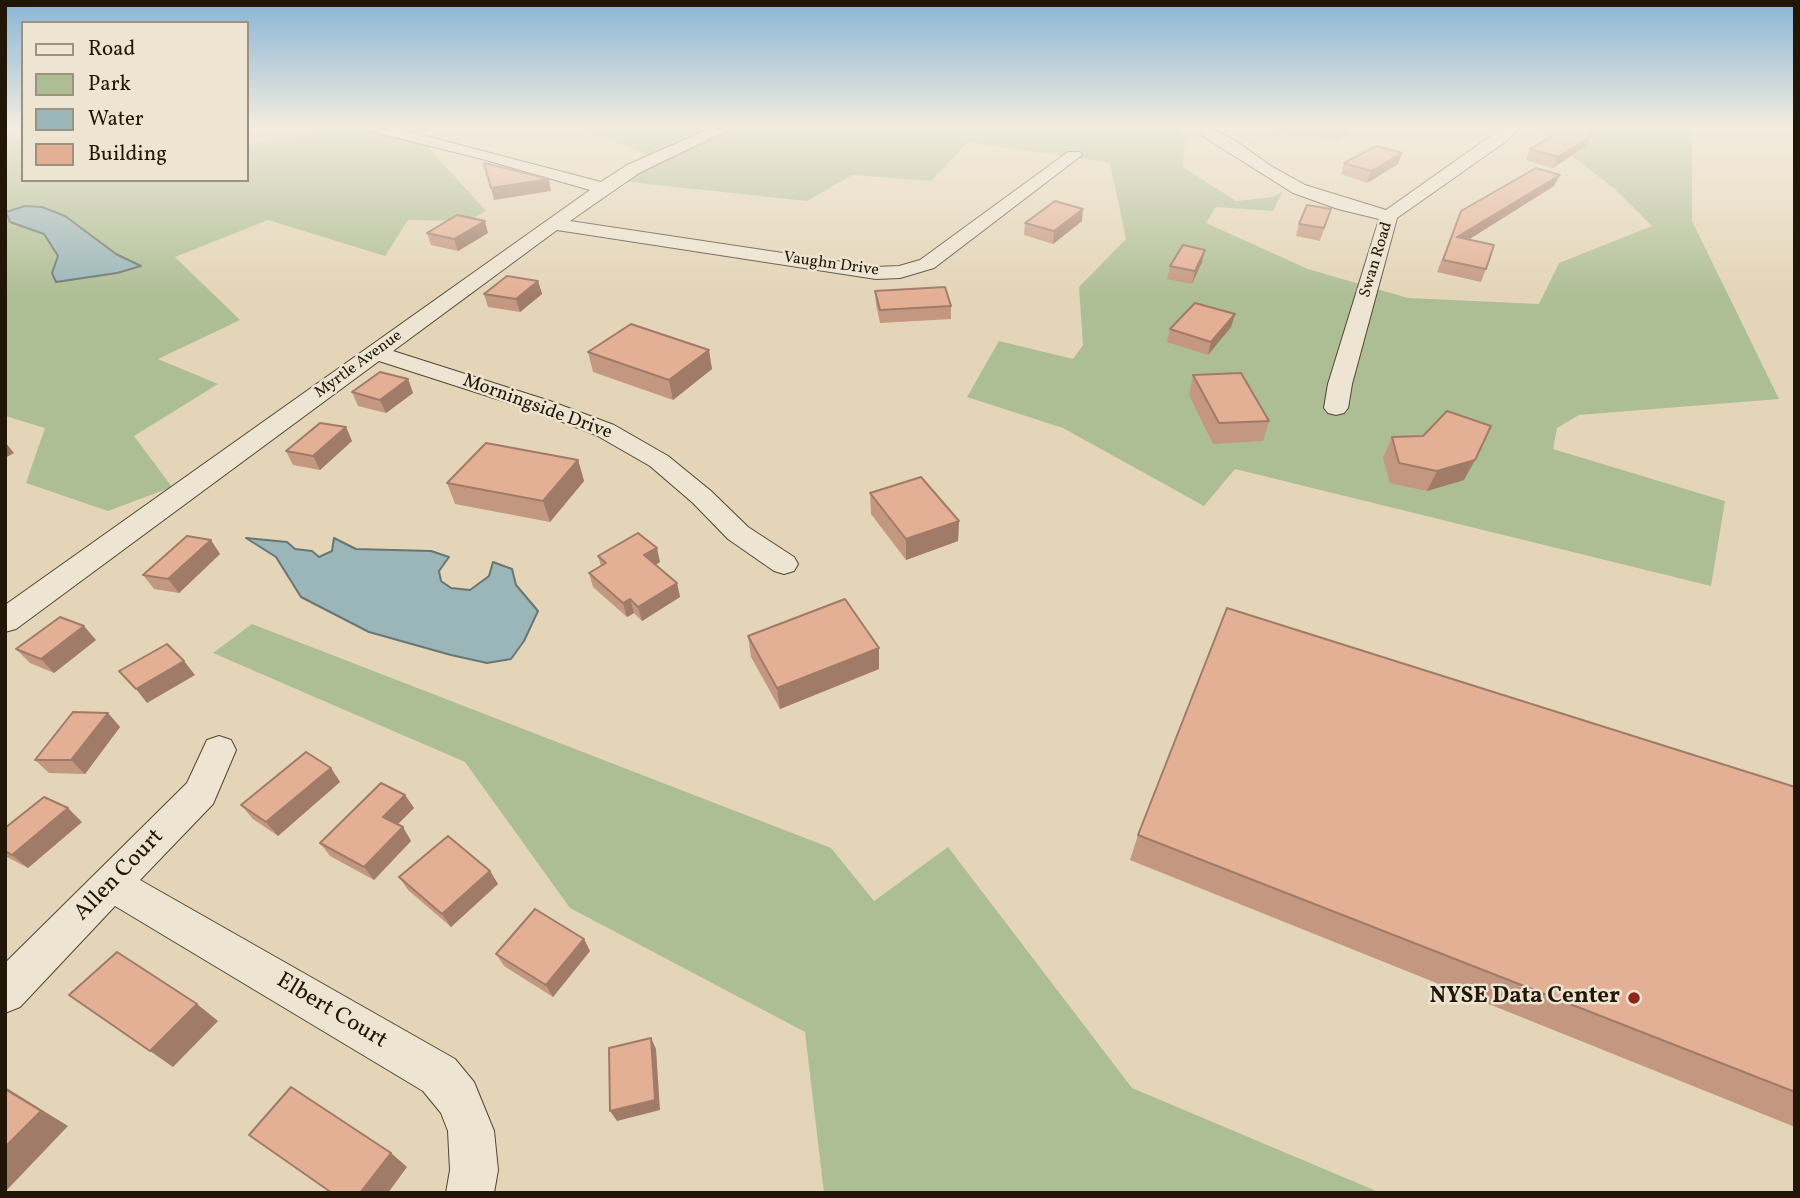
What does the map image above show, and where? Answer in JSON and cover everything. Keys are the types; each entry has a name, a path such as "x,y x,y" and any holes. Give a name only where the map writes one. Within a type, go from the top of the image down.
{"street":[{"path":"589,184 603,188"},
{"name":"Myrtle Avenue","path":"5,621 18,596 376,353 609,184"},
{"name":"Vaughn Drive","path":"554,224 876,273 900,272 927,264 1035,184"},
{"path":"1289,184 1344,205 1390,216"},
{"name":"Swan Road","path":"1336,408 1340,384 1390,216 1435,184"},
{"name":"Morningside Drive","path":"376,353 542,406 605,430 659,461 702,497 738,533 784,564"},
{"name":"Allen Court","path":"5,992 200,793 219,750"},
{"name":"Elbert Court","path":"113,884 439,1075 458,1098 471,1131 474,1170 470,1193"}],"green space":[{"path":"5,184 461,184 486,211 468,221 408,220 385,256 268,220 175,257 240,320 158,359 218,384 134,436 172,487 108,511 26,483 45,428 5,416"},
{"path":"647,184 837,184 807,201"},
{"path":"1114,184 1209,184 1236,201 1273,197 1283,191 1273,211 1216,207 1206,223 1308,269 1408,298 1539,304 1559,263 1652,226 1608,184 1692,184 1692,221 1779,399 1579,415 1557,428 1553,449 1725,501 1711,586 1235,469 1204,506 1063,428 967,397 999,341 1073,359 1083,345 1079,287 1126,239"},
{"path":"252,624 831,848 874,901 948,847 1132,1088 1381,1193 824,1193 805,1032 570,908 465,762 213,653"}],"water":[{"path":"25,206 42,207 65,216 116,254 141,266 117,273 56,282 52,273 58,256 44,234 10,222 6,212"},
{"path":"246,538 287,542 295,549 312,551 319,557 332,551 334,538 356,549 431,551 449,557 439,571 441,581 451,588 470,590 489,576 493,562 512,569 516,585 538,611 524,641 511,659 487,663 451,655 369,632 301,597 276,557"}],"building":[{"path":"490,184 517,184 491,188"},
{"path":"1508,184 1545,184 1457,237 1494,245 1486,269 1443,260 1461,211"},
{"path":"1055,201 1083,209 1054,231 1025,223"},
{"path":"1307,205 1331,209 1324,228 1299,224"},
{"path":"457,215 485,221 454,239 427,233"},
{"path":"1183,245 1205,250 1195,271 1170,266"},
{"path":"507,276 538,281 516,299 484,294"},
{"path":"945,287 951,306 880,310 875,291"},
{"path":"1195,303 1235,314 1211,342 1170,329"},
{"path":"631,324 709,350 669,380 588,352"},
{"path":"380,372 408,379 380,400 352,392"},
{"path":"1241,373 1269,421 1219,423 1193,375"},
{"path":"1447,411 1491,426 1475,460 1437,471 1399,463 1392,437 1423,436"},
{"path":"320,423 346,427 313,456 286,451"},
{"path":"486,443 578,460 543,501 447,483"},
{"path":"921,477 959,521 906,539 870,493"},
{"path":"638,533 657,548 644,555 677,583 638,607 630,599 623,603 589,573 606,563 598,556"},
{"path":"187,536 211,540 168,579 143,575"},
{"path":"845,599 879,648 777,688 748,636"},
{"name":"NYSE Data Center","path":"1227,608 1795,787 1795,1092 1138,835"},
{"path":"60,617 84,626 41,659 16,649"},
{"path":"167,644 184,661 136,689 119,671"},
{"path":"73,712 108,713 71,760 35,760"},
{"path":"306,752 331,768 266,822 241,805"},
{"path":"381,783 405,795 383,817 403,827 364,867 320,843"},
{"path":"44,797 68,808 12,855 5,851 5,828"},
{"path":"448,836 490,871 442,914 399,877"},
{"path":"535,909 584,939 546,985 496,954"},
{"path":"117,952 197,1004 150,1051 69,995"},
{"path":"651,1038 655,1100 610,1111 609,1048"},
{"path":"291,1087 391,1153 360,1193 332,1193 249,1135"},
{"path":"5,1089 41,1111 5,1147"}],"place":[{"name":"NYSE Data Center","path":"1634,998"}]}
